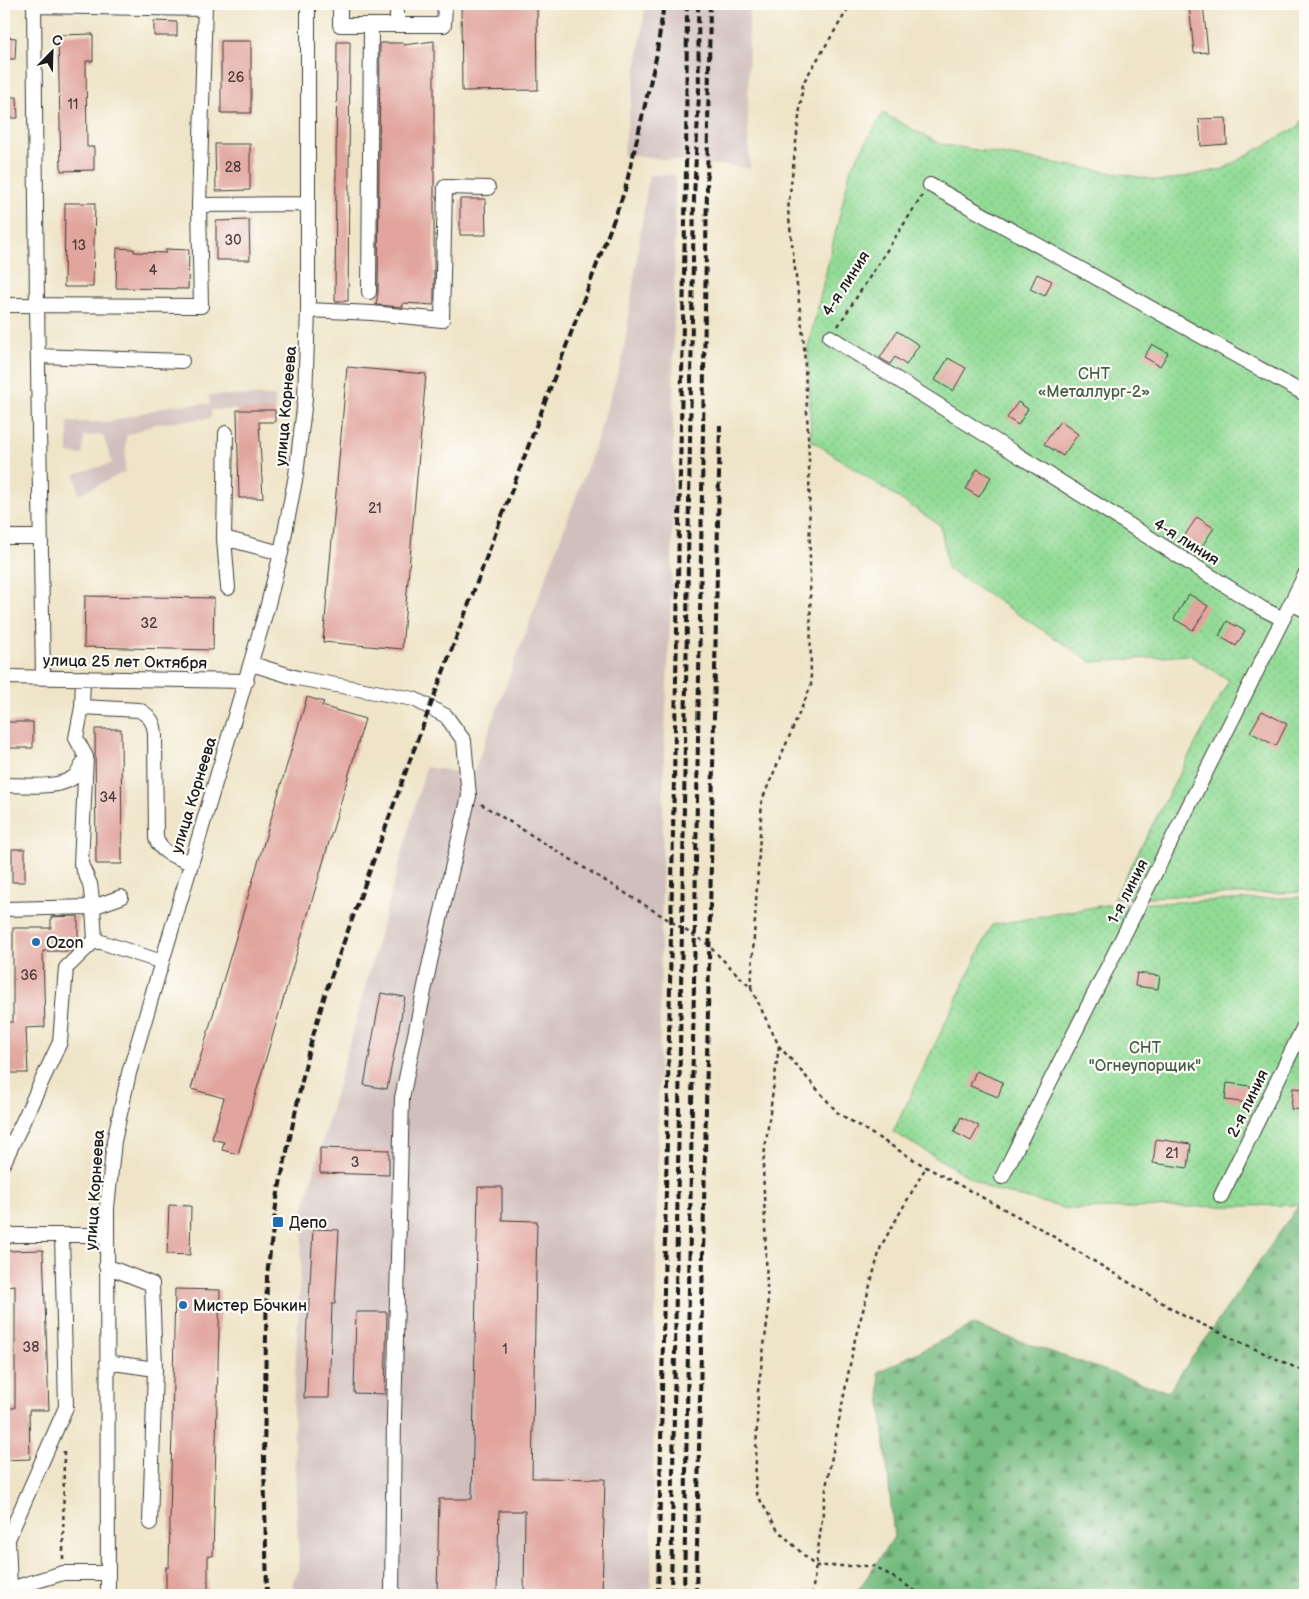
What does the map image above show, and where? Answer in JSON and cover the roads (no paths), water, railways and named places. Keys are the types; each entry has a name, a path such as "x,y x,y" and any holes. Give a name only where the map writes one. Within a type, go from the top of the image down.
{"street":[{"name":"улица Корнеева","path":"108,1595 106,1235 112,1150 119,1115 162,962 252,664 281,553 296,475 303,427 307,374 308,4"},
{"path":"340,4 340,25 444,25 445,4"},
{"path":"397,4 397,25"},
{"path":"4,305 37,305 201,306 199,205 205,6 34,5 37,305 40,537 43,678"},
{"path":"369,292 371,25"},
{"path":"930,185 1305,394"},
{"path":"308,310 372,313 442,320 445,187 488,188"},
{"path":"199,205 308,204"},
{"name":"4-я линия","path":"830,337 1263,610 1283,619"},
{"path":"38,356 182,361"},
{"path":"226,433 224,538 228,588"},
{"path":"4,537 40,537"},
{"path":"224,538 281,553"},
{"path":"1305,575 1292,604 1305,610"},
{"name":"1-я линия","path":"1002,1177 1292,604"},
{"path":"252,664 297,678 414,699 446,716 464,742 469,796 430,962 402,1098 394,1418 392,1595"},
{"name":"улица 25 лет Октября","path":"4,677 247,681"},
{"path":"4,1162 60,1042 66,968 95,940 90,884 82,864 86,758 76,738 82,707 83,678"},
{"path":"82,707 139,710 153,722 156,736 156,838 159,846 164,851 191,863"},
{"path":"4,785 49,785 63,783 76,775 86,758"},
{"path":"4,909 93,906 121,897"},
{"path":"95,940 162,962"},
{"name":"2-я линия","path":"1221,1196 1305,1024"},
{"path":"4,1239 10,1235 106,1235"},
{"path":"62,1235 66,1406 8,1539 7,1589 63,1573 107,1573"},
{"path":"106,1266 152,1284 155,1369 150,1523"},
{"path":"107,1362 155,1369"}],"railway":[{"path":"267,1595 264,1458 267,1275 277,1198 308,1053 326,991 410,760 625,190 656,58 664,4"},
{"path":"658,1595 686,171 687,4"},
{"path":"671,1595 694,198 699,93 698,4"},
{"path":"684,1595 710,4"},
{"path":"696,1595 720,425"}],"place":[{"name":"Ozon","path":"36,942"},
{"name":"Депо","path":"278,1222"},
{"name":"Мистер Бочкин","path":"183,1305"}],"park label":[{"name":"СНТ «Металлург-2»","path":"1094,382"},
{"name":"СНТ \"Огнеупорщик\"","path":"1145,1056"}]}
